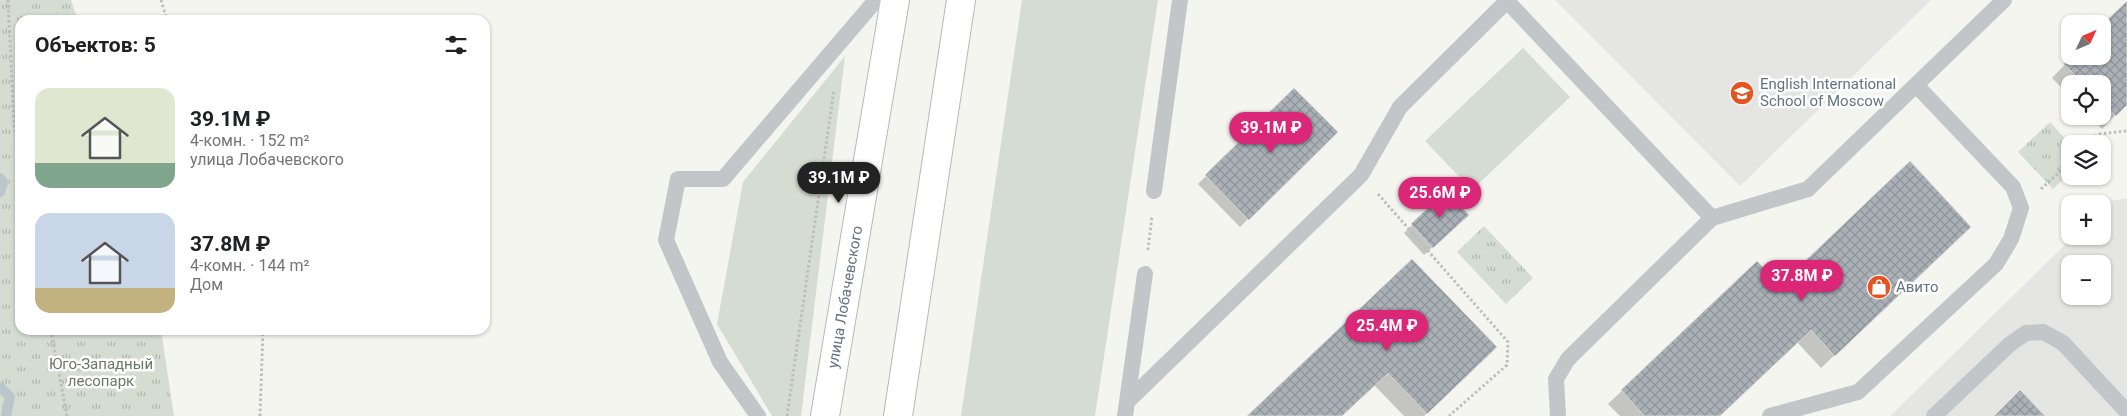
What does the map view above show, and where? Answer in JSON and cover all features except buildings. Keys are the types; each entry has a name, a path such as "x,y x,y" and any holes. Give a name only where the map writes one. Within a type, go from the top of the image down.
{"main road":[{"name":"улица Лобачевского","path":"825,416 895,0"},
{"path":"898,416 961,0"}],"lane":[{"path":"758,416 720,362 666,240 678,179 723,179 876,0"},
{"path":"1154,191 1180,0"},
{"path":"1558,416 1556,378 1568,359 1712,218 1808,189 2004,0"},
{"path":"1129,400 1361,175 1400,107 1507,1 1712,218"},
{"path":"1770,416 1858,392 1996,264 2011,239 2021,208 2013,187 1916,85"},
{"path":"1125,416 1129,400 1145,274"},
{"path":"1934,416 2010,344 2026,333 2043,332 2063,344 2127,412"}],"path":[{"path":"8,0 15,130"},
{"path":"161,0 166,15"},
{"path":"787,416 835,82"},
{"path":"2097,135 2127,131"},
{"path":"2021,208 2061,170"},
{"path":"1361,175 1508,342 1507,365 1450,416"},
{"path":"1145,274 1154,191"},
{"path":"52,335 67,416"},
{"path":"260,416 263,335"}],"shaded area":[{"name":"English International School of Moscow","path":"1555,0 1931,0 1740,186"},
{"path":"2127,198 2127,416 1890,416 2065,245 2111,245 2111,201"}],"green space":[{"name":"Юго-Западный лесопарк","path":"0,0 71,0 76,15 15,15 15,335 162,335 174,416 0,416"},
{"path":"1022,0 1158,0 1095,416 961,416"},
{"path":"1523,48 1570,97 1472,190 1425,141"},
{"path":"845,56 801,416 772,416 717,324 743,182"},
{"path":"2050,122 2062,135 2061,181 2053,189 2018,152"},
{"path":"1484,226 1533,278 1506,304 1457,252"}],"waterway":[{"path":"0,178 3,182 0,192"},
{"path":"0,387 10,397 6,416"}],"place":[{"name":"English International School of Moscow","path":"1742,93"},
{"name":"Авито","path":"1879,287"}]}
